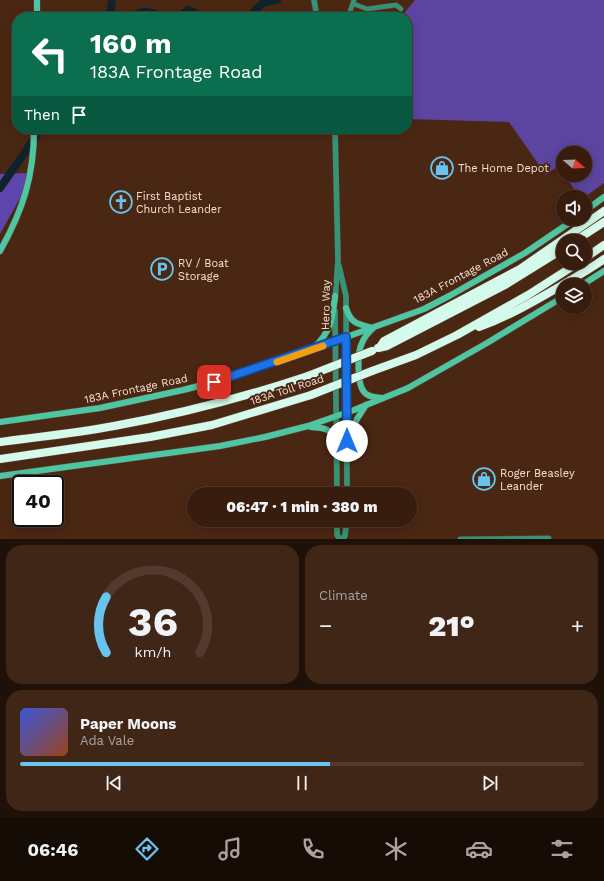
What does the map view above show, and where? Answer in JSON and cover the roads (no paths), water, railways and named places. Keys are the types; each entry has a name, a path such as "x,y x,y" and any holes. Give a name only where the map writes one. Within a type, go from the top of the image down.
{"highway":[{"path":"376,349 384,341 520,269 604,211"},
{"path":"586,234 604,222"},
{"path":"592,253 604,245"},
{"name":"183A Toll Road","path":"0,442 114,426 191,410 259,392 308,376 387,346 499,288 556,253"},
{"path":"458,334 494,322 532,303 604,259"},
{"name":"183A Toll Road","path":"0,459 150,437 212,425 311,395 416,355 458,334 528,295 567,270"}],"main road":[{"path":"37,0 37,12"},
{"path":"0,251 16,219 27,190 33,153 34,134"},
{"path":"592,206 604,197"},
{"name":"183A Frontage Road","path":"0,422 100,408 183,390 220,380 373,328 424,309 451,295 525,253 564,226"},
{"path":"592,279 604,271"},
{"path":"312,349 321,341 330,328 335,296"},
{"path":"0,476 220,446 308,426 408,388 448,366 556,301"},
{"path":"346,308 351,320 373,328 362,341 358,355 360,385 363,391 368,395 383,398"},
{"path":"347,441 357,419 366,405"},
{"path":"308,426 322,427 329,430 334,435 336,444"}],"street":[{"path":"314,0 316,12"},
{"path":"350,12 354,2 367,9 396,5 400,9"},
{"name":"Hero Way","path":"335,134 338,260 335,296 337,487"},
{"name":"Hero Way","path":"338,260 346,296 348,487"},
{"path":"337,527 337,535 340,539"},
{"path":"343,539 346,527"},
{"path":"460,539 549,538"}],"waterway":[{"path":"111,12 112,0"},
{"path":"254,12 263,3 277,0"},
{"path":"185,12 188,10 193,12"},
{"path":"0,188 38,134"}],"place":[{"name":"The Home Depot","path":"442,168"},
{"name":"First Baptist Church Leander","path":"121,202"},
{"name":"RV / Boat Storage","path":"162,269"},
{"name":"Roger Beasley Leander","path":"484,479"}]}
